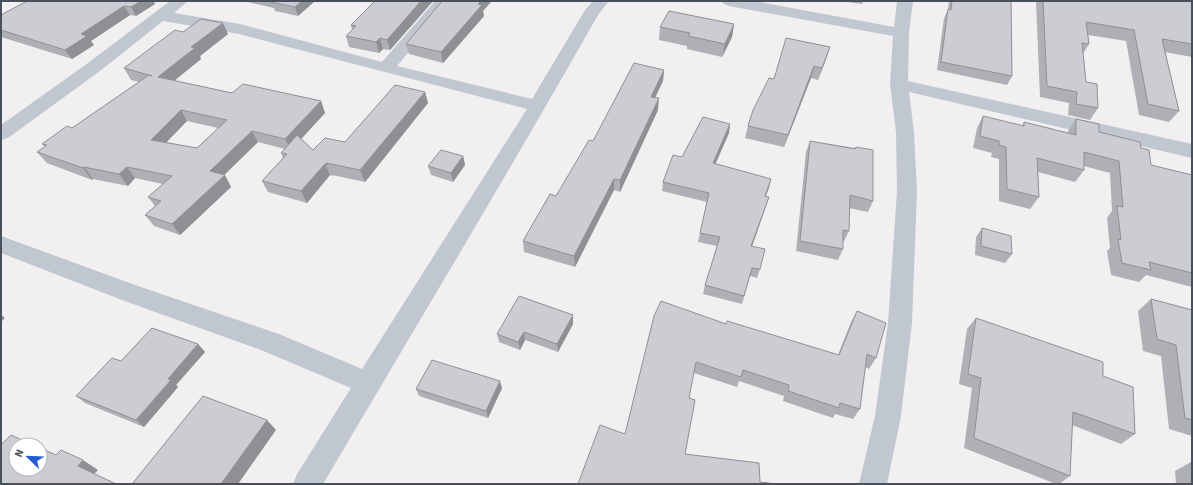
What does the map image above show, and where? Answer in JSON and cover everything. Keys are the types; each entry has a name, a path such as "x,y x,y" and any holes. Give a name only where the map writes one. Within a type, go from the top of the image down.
{"street":[{"path":"1,134 94,67 180,1"},
{"path":"386,68 443,1"},
{"path":"307,484 538,106 592,13 601,1"},
{"path":"729,1 901,33"},
{"path":"872,484 888,416 900,323 907,191 905,132 899,84 901,33 905,1"},
{"path":"160,16 240,29 386,68 538,106"},
{"path":"899,84 1192,151"},
{"path":"1,244 123,291 270,342 369,384"}],"building":[{"path":"27,1 141,1 131,7 124,6 81,34 87,36 65,50 1,30 1,15"},
{"path":"302,1 295,7 271,2"},
{"path":"375,1 421,1 387,40 380,38 376,42 346,36 356,26 351,25"},
{"path":"442,1 481,1 478,4 482,5 441,52 406,44"},
{"path":"952,1 1011,1 1012,76 941,62 948,9 951,10"},
{"path":"1043,1 1192,1 1192,44 1162,39 1179,111 1148,104 1134,30 1086,22 1089,44 1082,43 1086,82 1097,84 1098,108 1076,104 1077,92 1047,86"},
{"path":"669,11 734,24 725,44 688,36 690,33 660,27"},
{"path":"201,19 223,23 191,47 195,48 158,77 232,93 243,84 321,101 285,139 252,131 210,171 225,175 172,224 145,215 161,201 148,197 172,176 127,167 119,174 83,168 37,152 47,145 42,144 67,126 72,128 149,75 124,68 175,30 183,32","holes":["181,110 227,120 197,148 151,140"]},
{"path":"786,38 830,47 822,68 814,66 788,135 748,126 753,110 769,78 774,79"},
{"path":"634,63 664,70 651,97 659,98 620,180 614,179 574,256 523,241 550,194 556,196 589,140 593,141"},
{"path":"395,85 425,92 360,170 326,163 328,165 325,164 301,191 262,181 287,154 281,153 297,135 313,150 325,138 345,142"},
{"path":"983,116 1024,126 1024,122 1076,135 1076,119 1099,124 1099,132 1140,142 1141,148 1149,150 1151,165 1192,175 1192,273 1149,262 1151,270 1122,263 1118,239 1121,240 1117,206 1123,207 1119,161 1084,152 1084,170 1037,158 1039,197 1007,189 1006,147 999,145 999,141 980,136"},
{"path":"703,117 730,124 713,163 771,179 765,196 769,197 751,246 765,249 760,269 752,268 744,296 705,285 720,237 700,233 709,193 663,182 673,155 682,157"},
{"path":"810,141 855,149 856,147 873,150 873,201 850,195 849,231 843,230 843,249 800,241"},
{"path":"441,150 463,156 451,173 428,166"},
{"path":"982,228 1011,236 1012,254 981,246"},
{"path":"519,296 573,315 557,344 524,332 518,342 497,334"},
{"path":"1151,299 1192,310 1192,420 1185,418 1176,345 1157,339"},
{"path":"661,301 726,324 727,321 839,355 857,311 886,323 876,358 867,354 860,409 840,403 839,408 788,391 789,385 743,370 741,377 696,362 689,398 695,400 685,454 759,463 760,482 769,484 578,484 600,425 625,434 654,316"},
{"path":"976,318 1103,362 1103,376 1133,387 1135,434 1073,412 1070,476 974,438 981,378 968,374"},
{"path":"152,328 198,344 168,379 171,380 136,420 76,396 112,358 121,361"},
{"path":"432,360 500,381 486,411 416,389"},
{"path":"203,396 267,420 221,484 132,484"},
{"path":"8,438 8,477 48,477 48,452 56,455 61,450 83,460 78,466 116,484 1,484 1,445"}]}
